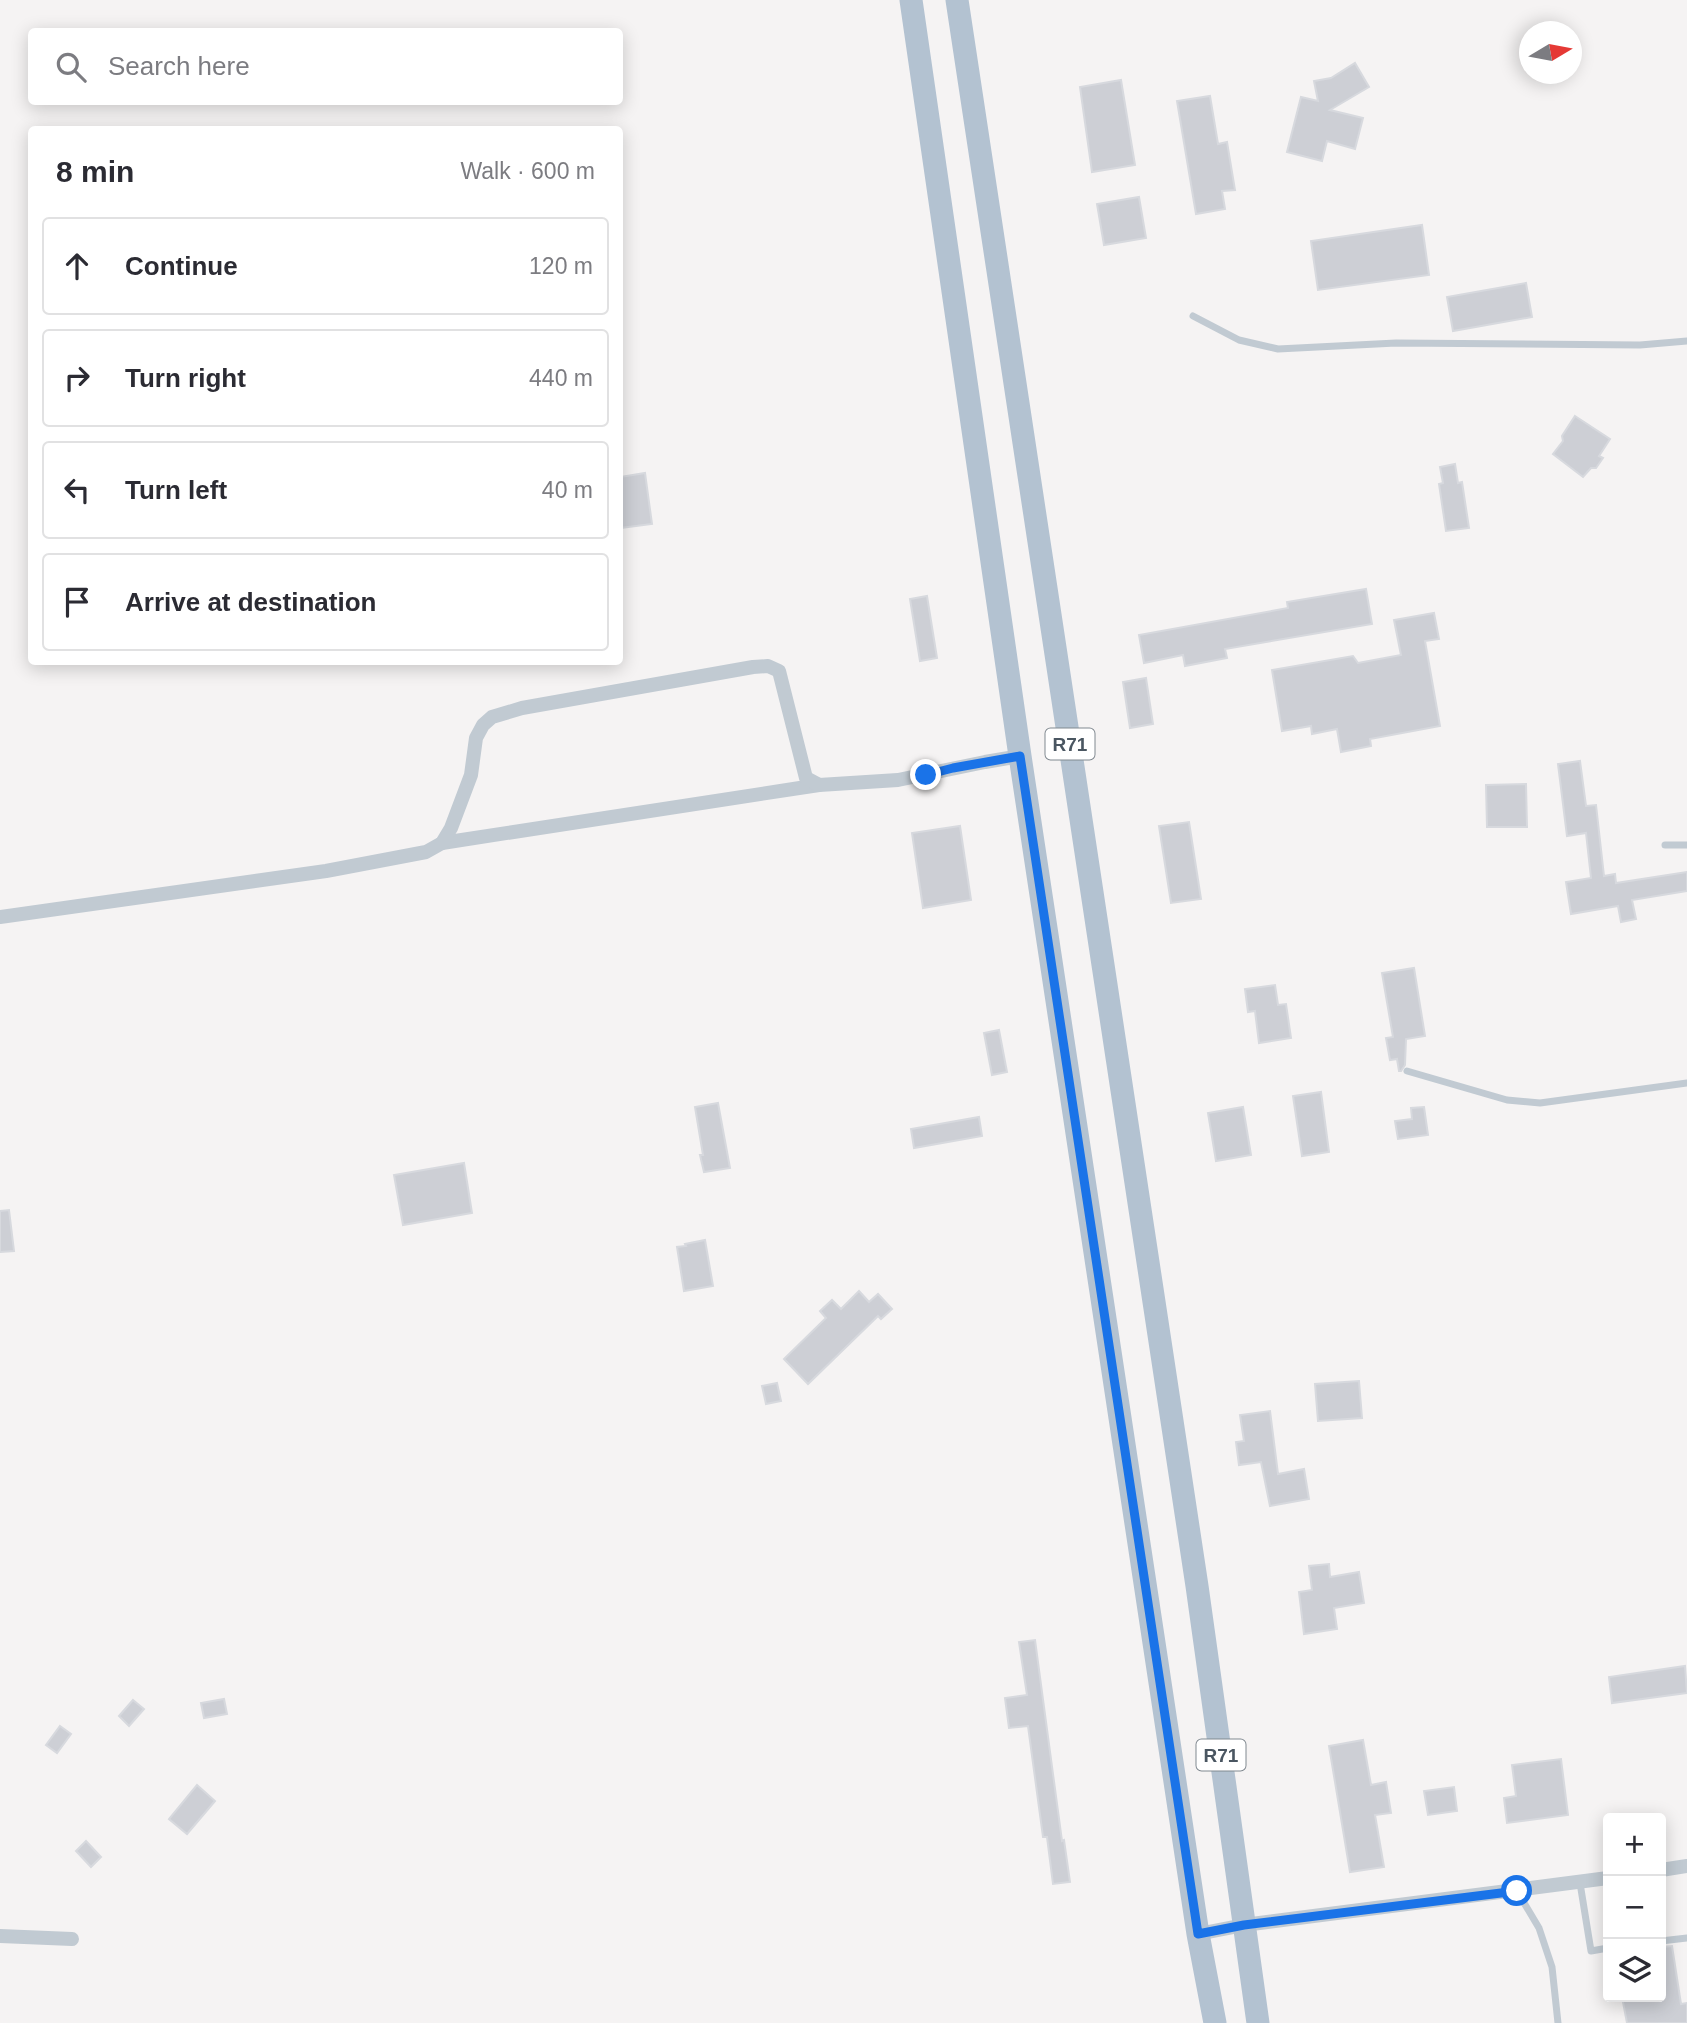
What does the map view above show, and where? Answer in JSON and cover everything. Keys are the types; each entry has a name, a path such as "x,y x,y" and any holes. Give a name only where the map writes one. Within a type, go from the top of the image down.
{"main road":[{"name":"R71","path":"911,0 1020,756 1198,1934 1214,2023"},
{"name":"R71","path":"957,0 1195,1573 1258,2023"}],"street":[{"path":"442,843 451,828 471,775 476,737 482,725 492,717 522,708 732,670 768,666 779,671 806,778 819,785"},
{"path":"0,917 326,871 426,852 442,843 819,785 898,780 1020,756"},
{"path":"1666,1869 1687,1866"},
{"path":"1198,1934 1244,1925 1603,1879"},
{"path":"0,1936 72,1939"}],"lane":[{"path":"1193,316 1239,340 1278,349 1396,343 1640,345 1687,341"},
{"path":"1665,845 1687,845"},
{"path":"1407,1071 1507,1100 1540,1103 1687,1083"},
{"path":"1580,1883 1591,1951 1603,1949"},
{"path":"1517,1891 1539,1928 1552,1967 1558,2023"},
{"path":"1666,1940 1687,1938"}],"building":[{"path":"1355,63 1369,87 1330,110 1363,118 1355,149 1327,141 1322,161 1287,152 1301,97 1318,101 1314,81 1331,78"},
{"path":"1121,80 1135,165 1092,172 1080,87"},
{"path":"1210,96 1218,144 1227,142 1235,190 1222,191 1225,209 1196,214 1177,101"},
{"path":"1139,197 1146,238 1104,245 1097,204"},
{"path":"1422,225 1429,275 1318,290 1311,241"},
{"path":"1526,283 1532,317 1453,331 1447,297"},
{"path":"1575,416 1610,439 1599,456 1603,458 1596,468 1591,468 1583,477 1553,454 1563,441 1562,436"},
{"path":"1455,464 1458,483 1462,482 1469,528 1446,531 1439,484 1443,483 1440,467"},
{"path":"645,473 652,524 623,528 623,477"},
{"path":"1366,589 1372,624 1225,649 1227,658 1185,666 1183,655 1144,663 1139,635 1288,608 1287,602"},
{"path":"927,596 937,658 920,661 910,599"},
{"path":"1434,613 1439,639 1425,641 1440,726 1370,739 1371,746 1341,752 1337,729 1312,734 1311,726 1282,731 1272,670 1353,656 1358,663 1401,655 1394,620"},
{"path":"1146,678 1153,724 1130,728 1123,682"},
{"path":"1580,761 1586,806 1596,805 1604,876 1615,874 1616,883 1687,872 1687,891 1632,900 1636,919 1621,922 1618,906 1571,914 1566,882 1591,878 1586,833 1567,836 1558,764"},
{"path":"1526,784 1527,827 1487,827 1486,785"},
{"path":"1189,822 1201,899 1171,903 1159,826"},
{"path":"960,826 971,900 923,908 912,833"},
{"path":"1414,968 1425,1036 1406,1039 1405,1065 1399,1071 1397,1059 1390,1060 1386,1038 1393,1037 1382,973"},
{"path":"1275,985 1278,1005 1286,1004 1291,1038 1259,1043 1255,1011 1248,1012 1245,989"},
{"path":"999,1030 1007,1072 992,1075 984,1033"},
{"path":"1321,1092 1329,1152 1302,1156 1293,1096"},
{"path":"718,1103 730,1168 704,1172 695,1107"},
{"path":"1243,1107 1251,1155 1216,1161 1208,1113"},
{"path":"1424,1107 1428,1135 1398,1139 1395,1121 1412,1119 1411,1108"},
{"path":"979,1117 982,1136 914,1148 911,1129"},
{"path":"464,1163 472,1213 403,1225 394,1175"},
{"path":"9,1210 14,1251 0,1252 0,1211"},
{"path":"705,1240 713,1286 684,1291 677,1247"},
{"path":"859,1291 869,1302 878,1294 892,1309 881,1319 878,1316 808,1384 784,1359 826,1318 820,1311 832,1300 841,1309"},
{"path":"1359,1381 1362,1418 1318,1421 1315,1384"},
{"path":"777,1383 781,1401 766,1404 762,1386"},
{"path":"1270,1411 1278,1474 1304,1469 1309,1499 1270,1506 1261,1462 1239,1465 1236,1442 1244,1441 1240,1415"},
{"path":"1329,1564 1330,1577 1359,1572 1364,1603 1334,1608 1337,1629 1304,1634 1299,1592 1312,1590 1309,1566"},
{"path":"1035,1640 1070,1882 1053,1884 1047,1837 1043,1837 1028,1726 1009,1728 1005,1698 1027,1695 1019,1642"},
{"path":"1685,1666 1687,1693 1612,1703 1609,1677"},
{"path":"224,1699 227,1714 204,1718 201,1703"},
{"path":"133,1700 144,1709 129,1726 119,1716"},
{"path":"60,1726 71,1734 57,1753 46,1745"},
{"path":"1363,1740 1371,1785 1386,1782 1391,1813 1375,1815 1384,1867 1350,1872 1329,1746"},
{"path":"1561,1759 1568,1815 1507,1823 1504,1798 1516,1796 1512,1765"},
{"path":"197,1785 215,1801 187,1834 169,1819"},
{"path":"1454,1787 1457,1811 1428,1815 1424,1791"},
{"path":"86,1841 101,1857 91,1867 76,1851"},
{"path":"1672,1946 1681,2004 1687,2003 1687,2023 1627,2023 1623,2002 1666,2002 1666,1947"}],"route":[{"path":"926,775 1020,756 1198,1934 1244,1925 1517,1891"}]}
